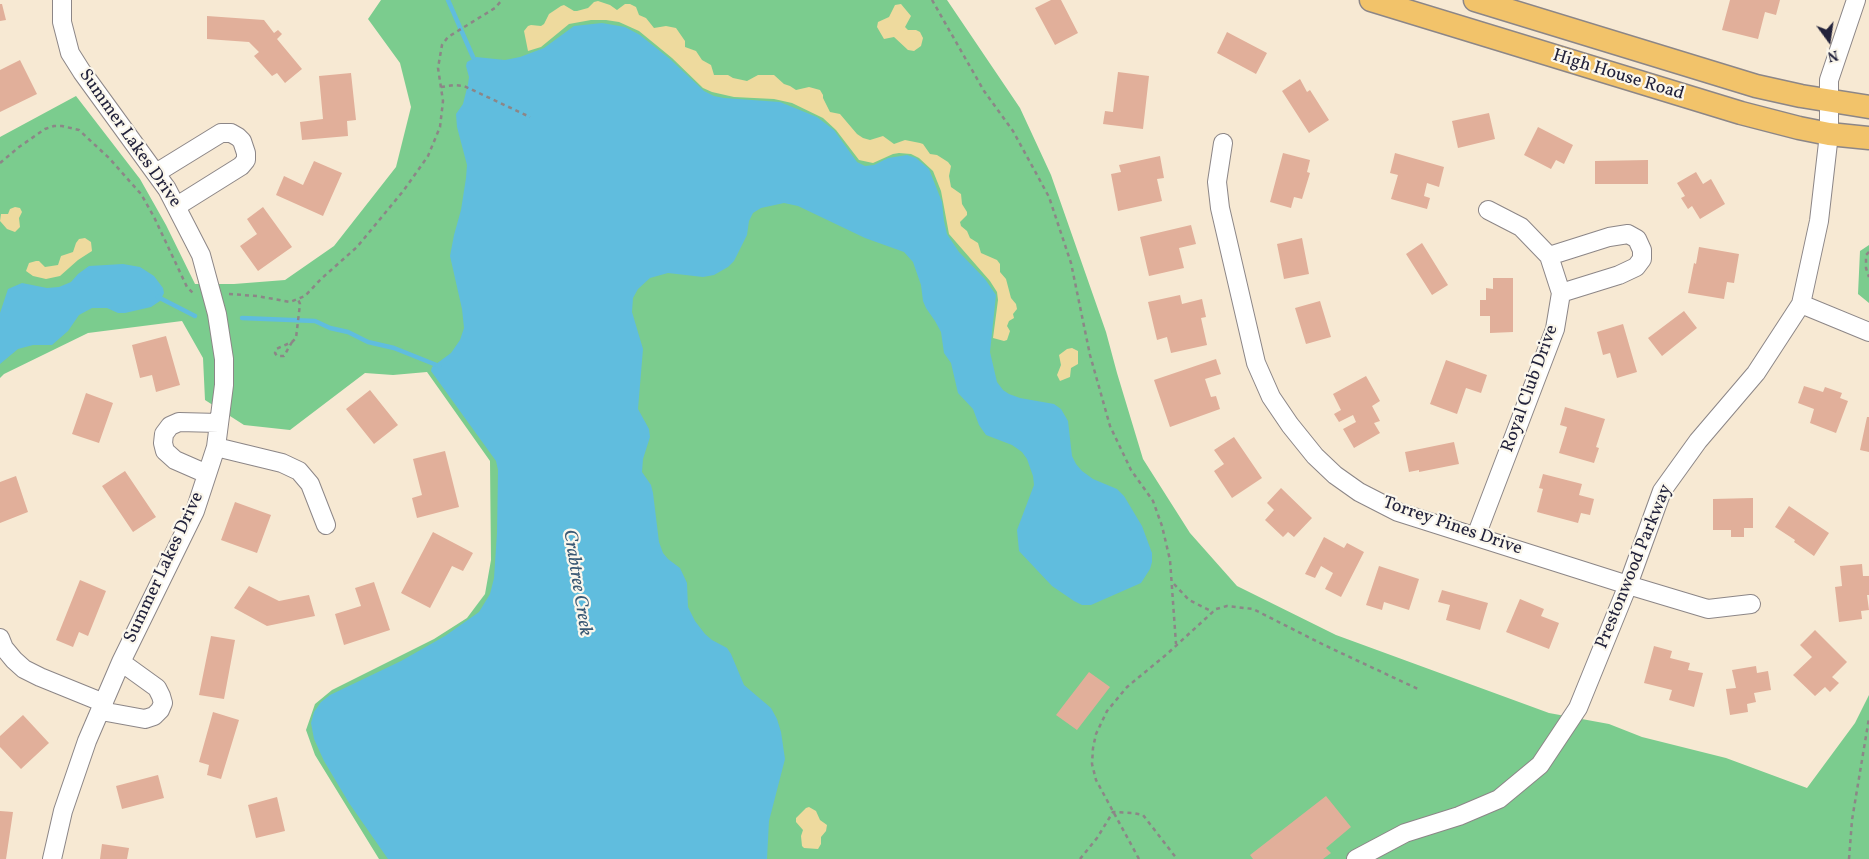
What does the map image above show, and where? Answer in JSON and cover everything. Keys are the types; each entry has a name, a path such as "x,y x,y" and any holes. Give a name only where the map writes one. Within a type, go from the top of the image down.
{"main road":[{"name":"High House Road","path":"1371,0 1741,113 1829,134 1869,138"},
{"name":"High House Road","path":"1475,0 1756,86 1829,102 1869,107"}],"street":[{"name":"Summer Lakes Drive","path":"52,859 63,811 87,741 121,662 189,525 216,447 224,385 224,359 219,322 201,255 177,206 156,172 70,53 62,22 62,0"},
{"name":"Prestonwood Parkway","path":"1356,859 1405,833 1459,816 1499,799 1540,765 1578,708 1628,585 1662,491 1698,441 1756,373 1801,304 1819,221 1829,134 1829,80 1856,0"},
{"path":"156,172 222,133 231,133 242,141 246,160 241,166 177,206"},
{"name":"Torrey Pines Drive","path":"1223,143 1217,182 1220,208 1256,363 1271,397 1315,456 1335,475 1359,492 1398,512 1628,585 1708,609 1751,604"},
{"name":"Royal Club Drive","path":"1476,536 1555,329 1561,293 1549,256 1521,228 1488,210"},
{"path":"1549,256 1609,237 1628,234 1637,239 1642,250 1642,259 1636,267 1619,275 1561,293"},
{"path":"1801,304 1869,332"},
{"name":"Summer Lakes Drive","path":"207,474 175,460 165,451 163,443 164,434 170,426 179,422 219,423"},
{"path":"216,447 275,461 298,471 310,484 326,525"},
{"path":"0,638 4,648 24,669 103,707"},
{"name":"Summer Lakes Drive","path":"103,707 145,719 154,716 160,710 163,703 162,696 157,688 121,662"}],"path":[{"path":"222,294 257,296 290,302 305,296 357,247 404,190 428,156 440,127 443,101 438,68 442,45 448,37 495,8 502,0"},
{"path":"932,0 984,92 1013,131 1049,198 1071,263 1090,354 1110,426 1131,470 1152,501 1162,526 1173,583 1176,644"},
{"path":"441,87 464,86 530,117"},
{"path":"0,163 45,129 62,126 79,130 109,158 141,194 187,287 192,294 202,296"},
{"path":"1869,252 1866,255 1866,268 1869,277"},
{"path":"292,342 276,349 275,353 277,356 284,356 296,338 300,304 298,298"},
{"path":"1173,583 1189,600 1213,612"},
{"path":"1139,859 1096,780 1092,764 1092,748 1096,734 1107,711 1127,687 1216,609 1227,606 1252,609 1418,689"},
{"path":"1849,859 1852,820 1869,718"},
{"path":"1080,859 1097,838 1113,812"},
{"path":"1113,812 1133,812 1143,815 1177,859"}],"green space":[{"path":"381,0 947,0 1020,108 1051,175 1106,332 1143,459 1190,533 1237,586 1336,635 1549,713 1609,724 1642,737 1726,758 1807,788 1855,723 1869,695 1869,859 379,859 315,755 306,730 315,704 332,690 434,639 467,618 485,594 491,560 490,461 427,372 393,375 365,373 290,430 244,425 205,400 203,358 182,321 88,333 4,374 0,378 0,137 76,96 140,179 166,225 195,284 234,284 285,280 334,246 396,167 411,107 400,63 368,19"},
{"path":"1869,245 1869,303 1858,294 1860,251"}],"sand":[{"path":"598,1 610,5 617,10 625,4 630,4 636,7 639,15 646,18 654,28 666,26 676,28 685,41 685,47 696,51 702,60 711,65 714,75 728,75 747,81 758,75 774,75 784,84 796,90 809,87 820,90 830,112 840,114 857,134 863,138 870,140 883,136 894,144 905,140 920,143 923,144 930,154 937,155 948,162 951,166 949,176 951,187 961,194 962,204 967,212 967,215 960,222 961,226 967,231 970,238 978,243 981,253 997,260 1000,264 1000,272 1006,279 1011,298 1016,304 1017,309 1013,314 1014,318 1009,321 1007,326 1010,331 1007,340 993,338 998,300 997,292 990,281 949,234 941,191 933,171 919,158 911,154 899,153 873,163 859,160 836,130 823,118 792,103 774,99 734,97 703,88 672,58 639,31 619,22 591,20 569,24 541,47 528,51 524,31 528,26 541,26 549,14 561,6 564,5 577,11 588,8"},
{"path":"901,4 911,16 905,27 908,30 920,32 923,38 921,46 914,51 908,50 894,37 884,39 877,27 878,22 889,17 895,5"},
{"path":"20,208 22,212 19,218 20,227 15,232 7,229 0,221 1,214 8,214 10,209"},
{"path":"85,238 91,242 92,251 78,260 60,276 46,279 33,276 26,271 29,263 36,261 39,261 45,267 58,265 61,256 73,252 79,239"},
{"path":"1072,348 1078,351 1078,364 1071,368 1070,377 1060,381 1057,375 1061,365 1059,355"},
{"path":"809,807 816,811 820,820 827,825 818,849 804,848 802,846 801,836 803,830 796,822 796,818"}],"water":[{"name":"Crabtree Creek","path":"602,23 625,27 640,35 670,59 704,91 714,96 780,102 817,117 834,130 857,162 865,166 874,165 888,158 907,155 916,158 929,169 942,202 947,234 959,252 985,279 996,295 990,352 997,382 1009,394 1020,398 1054,404 1061,409 1068,421 1072,456 1076,464 1093,479 1117,489 1124,496 1142,526 1152,553 1152,562 1141,583 1091,605 1082,605 1052,586 1019,551 1017,530 1034,485 1027,459 1022,452 1012,445 986,435 979,425 973,409 958,393 951,363 944,353 941,332 923,301 921,285 913,262 904,252 865,238 798,206 784,203 761,208 753,213 749,221 747,235 734,261 728,267 714,275 703,277 668,273 650,278 638,289 633,298 632,312 643,349 638,409 649,429 650,437 643,459 642,472 651,485 653,493 659,542 663,553 680,568 687,583 688,607 695,621 712,640 727,648 744,685 771,708 781,732 785,759 769,821 767,859 388,859 349,803 324,761 314,739 311,723 314,712 321,702 330,695 401,661 445,636 479,612 490,594 494,578 497,533 498,470 496,461 431,371 432,367 451,353 460,340 464,328 462,309 450,256 461,210 466,178 467,165 457,127 456,114 463,104 468,84 467,62 476,57 505,60 520,57 544,48 574,26"},
{"path":"123,264 140,267 154,276 163,288 164,293 160,301 151,307 125,313 118,313 107,308 92,308 79,315 68,331 52,345 33,345 18,349 0,364 0,313 8,289 22,283 47,288 59,287 71,282 89,266"}],"building":[{"path":"1051,0 1061,0 1078,33 1055,45 1035,8"},
{"path":"1730,0 1780,0 1776,15 1765,12 1758,39 1722,30"},
{"path":"0,4 2,4 6,20 0,21"},
{"path":"207,16 264,20 274,33 278,30 282,34 277,39 302,69 285,83 277,73 272,76 254,56 259,52 249,42 207,39"},
{"path":"1227,32 1267,53 1256,74 1217,53"},
{"path":"20,60 37,94 0,112 0,70"},
{"path":"1118,72 1149,76 1143,129 1103,124 1105,111 1113,112"},
{"path":"351,73 356,120 347,121 348,136 302,140 300,122 323,119 319,76"},
{"path":"1300,79 1307,92 1310,90 1329,120 1309,133 1282,91"},
{"path":"1489,113 1495,139 1458,148 1452,121"},
{"path":"1538,127 1573,145 1564,164 1556,160 1551,169 1524,155"},
{"path":"1283,153 1310,160 1307,172 1310,173 1302,199 1294,197 1291,208 1270,202"},
{"path":"1395,153 1444,167 1439,187 1427,183 1424,196 1430,198 1427,209 1391,199 1398,175 1390,173"},
{"path":"1160,156 1164,178 1157,179 1162,201 1118,211 1111,174 1121,172 1119,165"},
{"path":"1648,160 1648,184 1595,184 1595,161"},
{"path":"314,161 342,173 323,216 276,195 284,176 303,185"},
{"path":"1696,172 1703,184 1711,179 1725,204 1700,219 1692,206 1688,209 1681,198 1685,196 1677,183"},
{"path":"263,207 292,247 258,271 240,246 257,234 247,219"},
{"path":"1191,225 1196,244 1179,248 1184,268 1149,276 1140,237"},
{"path":"1302,238 1309,274 1284,279 1277,244"},
{"path":"1422,243 1448,285 1432,295 1406,254"},
{"path":"1699,247 1739,254 1734,283 1727,282 1724,299 1688,293"},
{"path":"1493,278 1513,278 1513,332 1490,333 1490,316 1480,316 1480,300 1486,300 1486,288 1493,289"},
{"path":"1180,295 1182,304 1202,299 1206,317 1201,318 1207,345 1171,353 1167,337 1157,340 1148,302"},
{"path":"1320,301 1331,337 1306,344 1295,308"},
{"path":"1684,311 1697,328 1662,356 1648,338"},
{"path":"1623,324 1637,372 1617,378 1610,353 1603,355 1597,332"},
{"path":"166,336 180,385 156,392 152,375 140,378 132,345"},
{"path":"1216,359 1221,374 1205,379 1211,397 1216,396 1220,409 1170,427 1154,380"},
{"path":"1446,360 1487,375 1481,393 1466,388 1457,414 1430,404"},
{"path":"1366,376 1380,401 1372,406 1380,421 1374,423 1380,433 1354,448 1343,429 1356,422 1353,415 1339,422 1334,414 1341,410 1333,394"},
{"path":"1804,386 1823,392 1825,387 1842,393 1840,398 1848,401 1836,433 1810,423 1814,409 1798,403"},
{"path":"370,390 398,425 374,444 346,409"},
{"path":"86,393 113,403 99,443 72,434"},
{"path":"1565,407 1605,419 1596,447 1599,448 1594,463 1559,453 1567,427 1560,425"},
{"path":"1867,417 1869,417 1869,452 1860,450"},
{"path":"1234,437 1262,478 1232,498 1214,471 1224,464 1214,450"},
{"path":"1454,442 1459,464 1419,472 1419,470 1409,472 1405,452"},
{"path":"445,451 459,507 417,518 412,498 422,495 413,459"},
{"path":"125,471 156,517 133,532 102,486"},
{"path":"1543,474 1582,484 1579,495 1594,499 1590,515 1581,513 1578,523 1537,512 1543,489 1539,488"},
{"path":"16,476 28,512 0,523 0,482"},
{"path":"1281,488 1312,518 1294,537 1288,532 1283,537 1265,520 1274,510 1267,503"},
{"path":"1753,498 1753,528 1744,528 1744,537 1731,537 1731,530 1713,530 1713,499"},
{"path":"235,502 271,515 257,553 221,540"},
{"path":"1789,506 1829,533 1814,556 1794,542 1795,540 1775,527"},
{"path":"433,532 473,553 463,571 452,566 430,608 401,593"},
{"path":"1324,537 1344,548 1347,543 1364,552 1341,597 1325,589 1333,573 1321,566 1315,578 1305,574"},
{"path":"1862,564 1863,576 1869,576 1869,595 1867,595 1869,610 1861,611 1862,619 1839,622 1835,587 1842,586 1840,566"},
{"path":"1379,566 1419,579 1409,610 1384,602 1382,610 1366,605"},
{"path":"80,580 106,591 88,636 79,632 73,647 56,640"},
{"path":"374,582 390,630 344,645 335,614 361,606 355,588"},
{"path":"249,586 279,601 309,595 315,616 267,626 234,608"},
{"path":"1442,590 1488,603 1480,630 1446,620 1450,605 1438,602"},
{"path":"1520,599 1544,609 1541,616 1559,623 1549,649 1506,632"},
{"path":"1815,630 1847,662 1832,677 1839,683 1830,692 1825,687 1815,696 1793,675 1812,657 1800,645"},
{"path":"211,636 235,640 224,699 199,695"},
{"path":"1654,646 1672,651 1670,658 1690,663 1688,670 1703,673 1694,707 1669,700 1672,690 1644,683"},
{"path":"1756,666 1757,673 1768,671 1771,690 1754,693 1756,702 1747,704 1748,712 1730,715 1726,689 1736,688 1732,670"},
{"path":"1089,672 1110,687 1077,730 1056,715"},
{"path":"213,712 239,720 221,779 207,775 209,765 199,762"},
{"path":"23,715 49,743 21,769 0,747 0,736"},
{"path":"158,775 164,798 122,809 116,786"},
{"path":"1326,796 1351,827 1326,848 1331,853 1323,859 1253,859 1250,855"},
{"path":"277,797 285,831 256,838 248,805"},
{"path":"0,811 13,812 6,859 0,859"},
{"path":"102,844 129,848 127,859 100,859"}],"waterway":[{"path":"448,0 473,57"},
{"path":"158,297 195,316"},
{"path":"242,318 315,321 330,328 348,332 368,342 394,348 439,366"}]}
